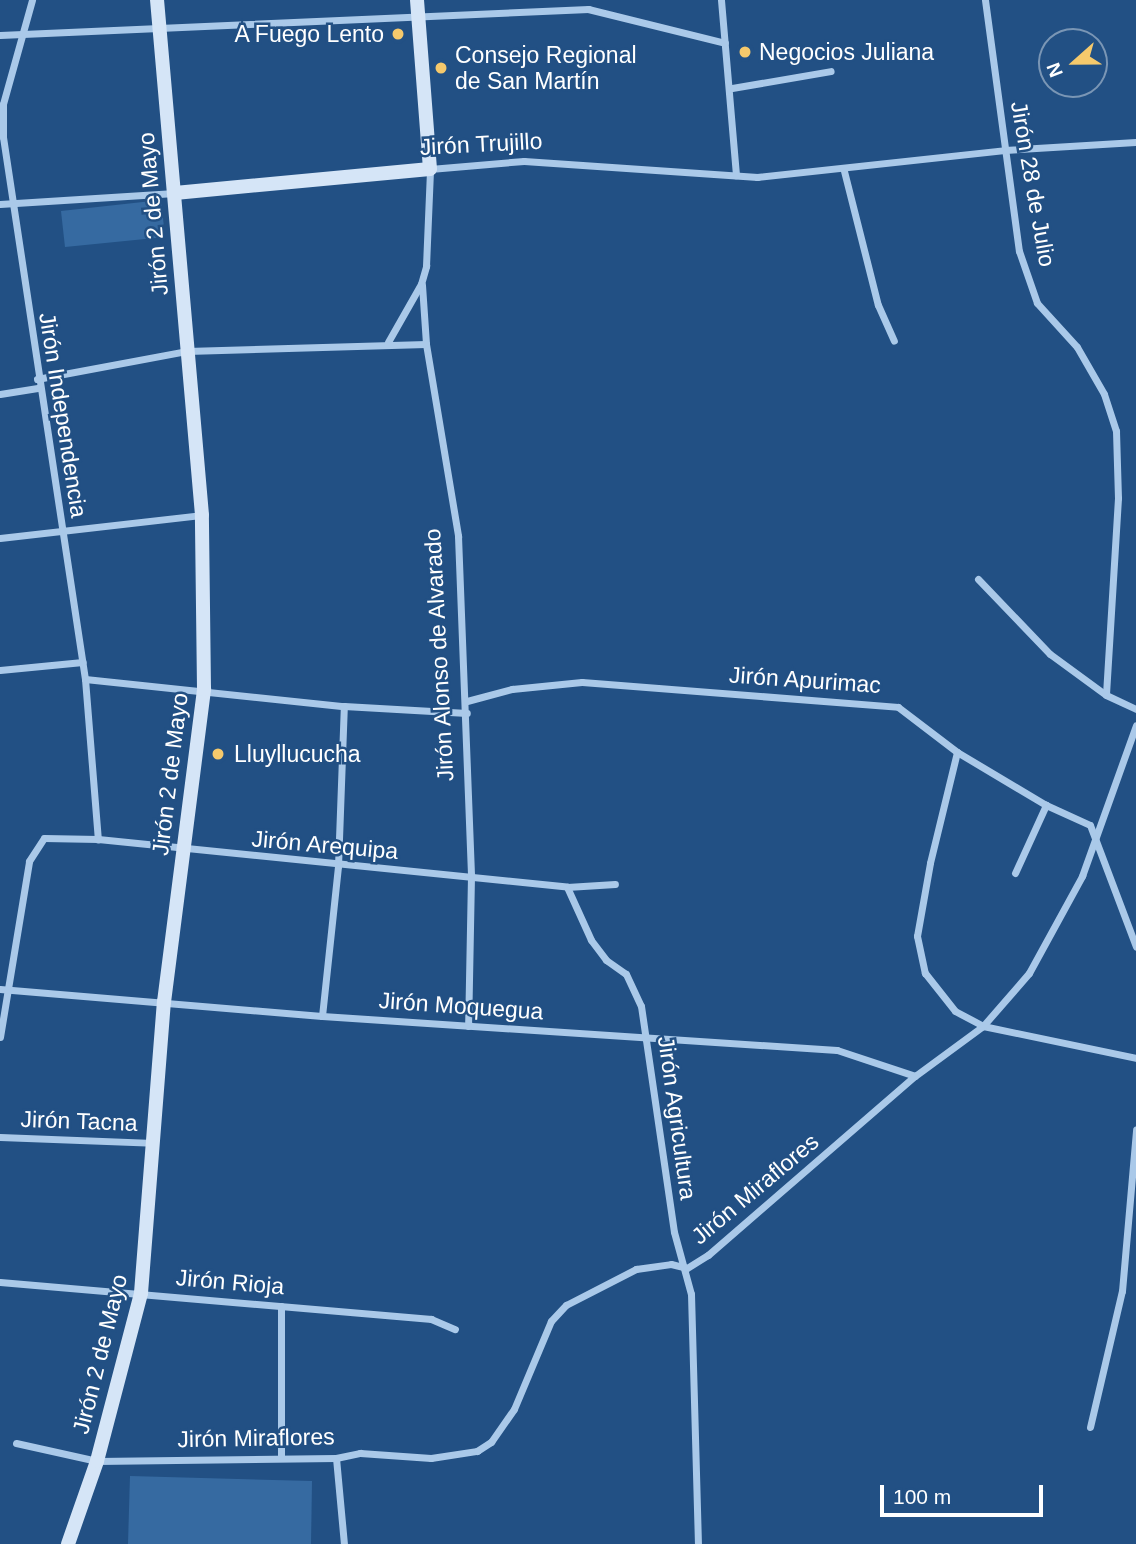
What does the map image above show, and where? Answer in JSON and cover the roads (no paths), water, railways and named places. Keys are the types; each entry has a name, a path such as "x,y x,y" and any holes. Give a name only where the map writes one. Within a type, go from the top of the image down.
{"main road":[{"name":"Jirón 2 de Mayo","path":"68,1544 97,1461 141,1293 156,1143 163,1002 204,689 202,515 158,0"},
{"name":"Jirón Alonso de Alvarado","path":"417,7 430,169"},
{"name":"Jirón Trujillo","path":"175,193 430,169"}],"street":[{"name":"Jirón Independencia","path":"32,0 2,121 37,383 83,662 98,839"},
{"path":"588,9 589,0"},
{"path":"721,0 732,88 736,175"},
{"name":"Jirón 28 de Julio","path":"985,0 1019,251 1037,303 1077,347 1104,394 1116,431 1118,498 1106,695"},
{"path":"0,35 23,37 160,28 417,7 588,9 725,43"},
{"path":"732,88 831,71"},
{"name":"Jirón Trujillo","path":"430,169 524,161 736,175 844,170 1006,150 1136,142"},
{"name":"Jirón Alonso de Alvarado","path":"430,169 429,236 421,284 426,344 458,536 467,701 471,876 468,1026"},
{"path":"844,170 878,305 894,341"},
{"name":"Jirón Trujillo","path":"0,204 175,193"},
{"name":"Jirón Alonso de Alvarado","path":"388,342 421,284"},
{"path":"0,394 37,383 187,351 388,342 426,344"},
{"path":"0,538 202,515"},
{"path":"978,579 1050,654 1106,695 1136,709"},
{"path":"0,670 83,662"},
{"path":"85,679 204,689 344,706 467,713"},
{"name":"Jirón Apurimac","path":"467,701 512,689 582,682 881,703 912,714 957,752 1046,805 1078,817 1090,825 1097,839"},
{"path":"322,1016 338,866 344,706"},
{"name":"Jirón Miraflores","path":"16,1443 97,1461 281,1455 336,1458 360,1453 453,1457 477,1451 491,1442 514,1409 551,1321 566,1305 636,1269 671,1264 687,1268 764,1210 915,1076 983,1026 1030,973 1097,839 1136,725"},
{"path":"957,752 929,863 918,954 941,996 955,1011 983,1026 1136,1058"},
{"path":"1014,873 1046,805"},
{"name":"Jirón Arequipa","path":"9,990 36,845 44,838 98,839 338,866 471,876 567,887 615,884"},
{"path":"1097,839 1136,947"},
{"name":"Jirón Agricultura","path":"567,887 592,940 606,960 626,974 641,1006 648,1039 674,1232 687,1268 695,1363 698,1544"},
{"name":"Jirón Moquegua","path":"0,989 322,1016 838,1050 915,1076"},
{"path":"0,1037 9,990"},
{"path":"1090,1427 1122,1291 1136,1129"},
{"name":"Jirón Tacna","path":"0,1137 156,1143"},
{"name":"Jirón Rioja","path":"0,1282 431,1319 455,1329"},
{"path":"281,1306 281,1455"},
{"path":"336,1458 344,1544"}],"place":[{"name":"A Fuego Lento","path":"398,34"},
{"name":"Negocios Juliana","path":"745,52"},
{"name":"Consejo Regional de San Martín","path":"441,68"},
{"name":"Lluyllucucha","path":"218,754"}]}
